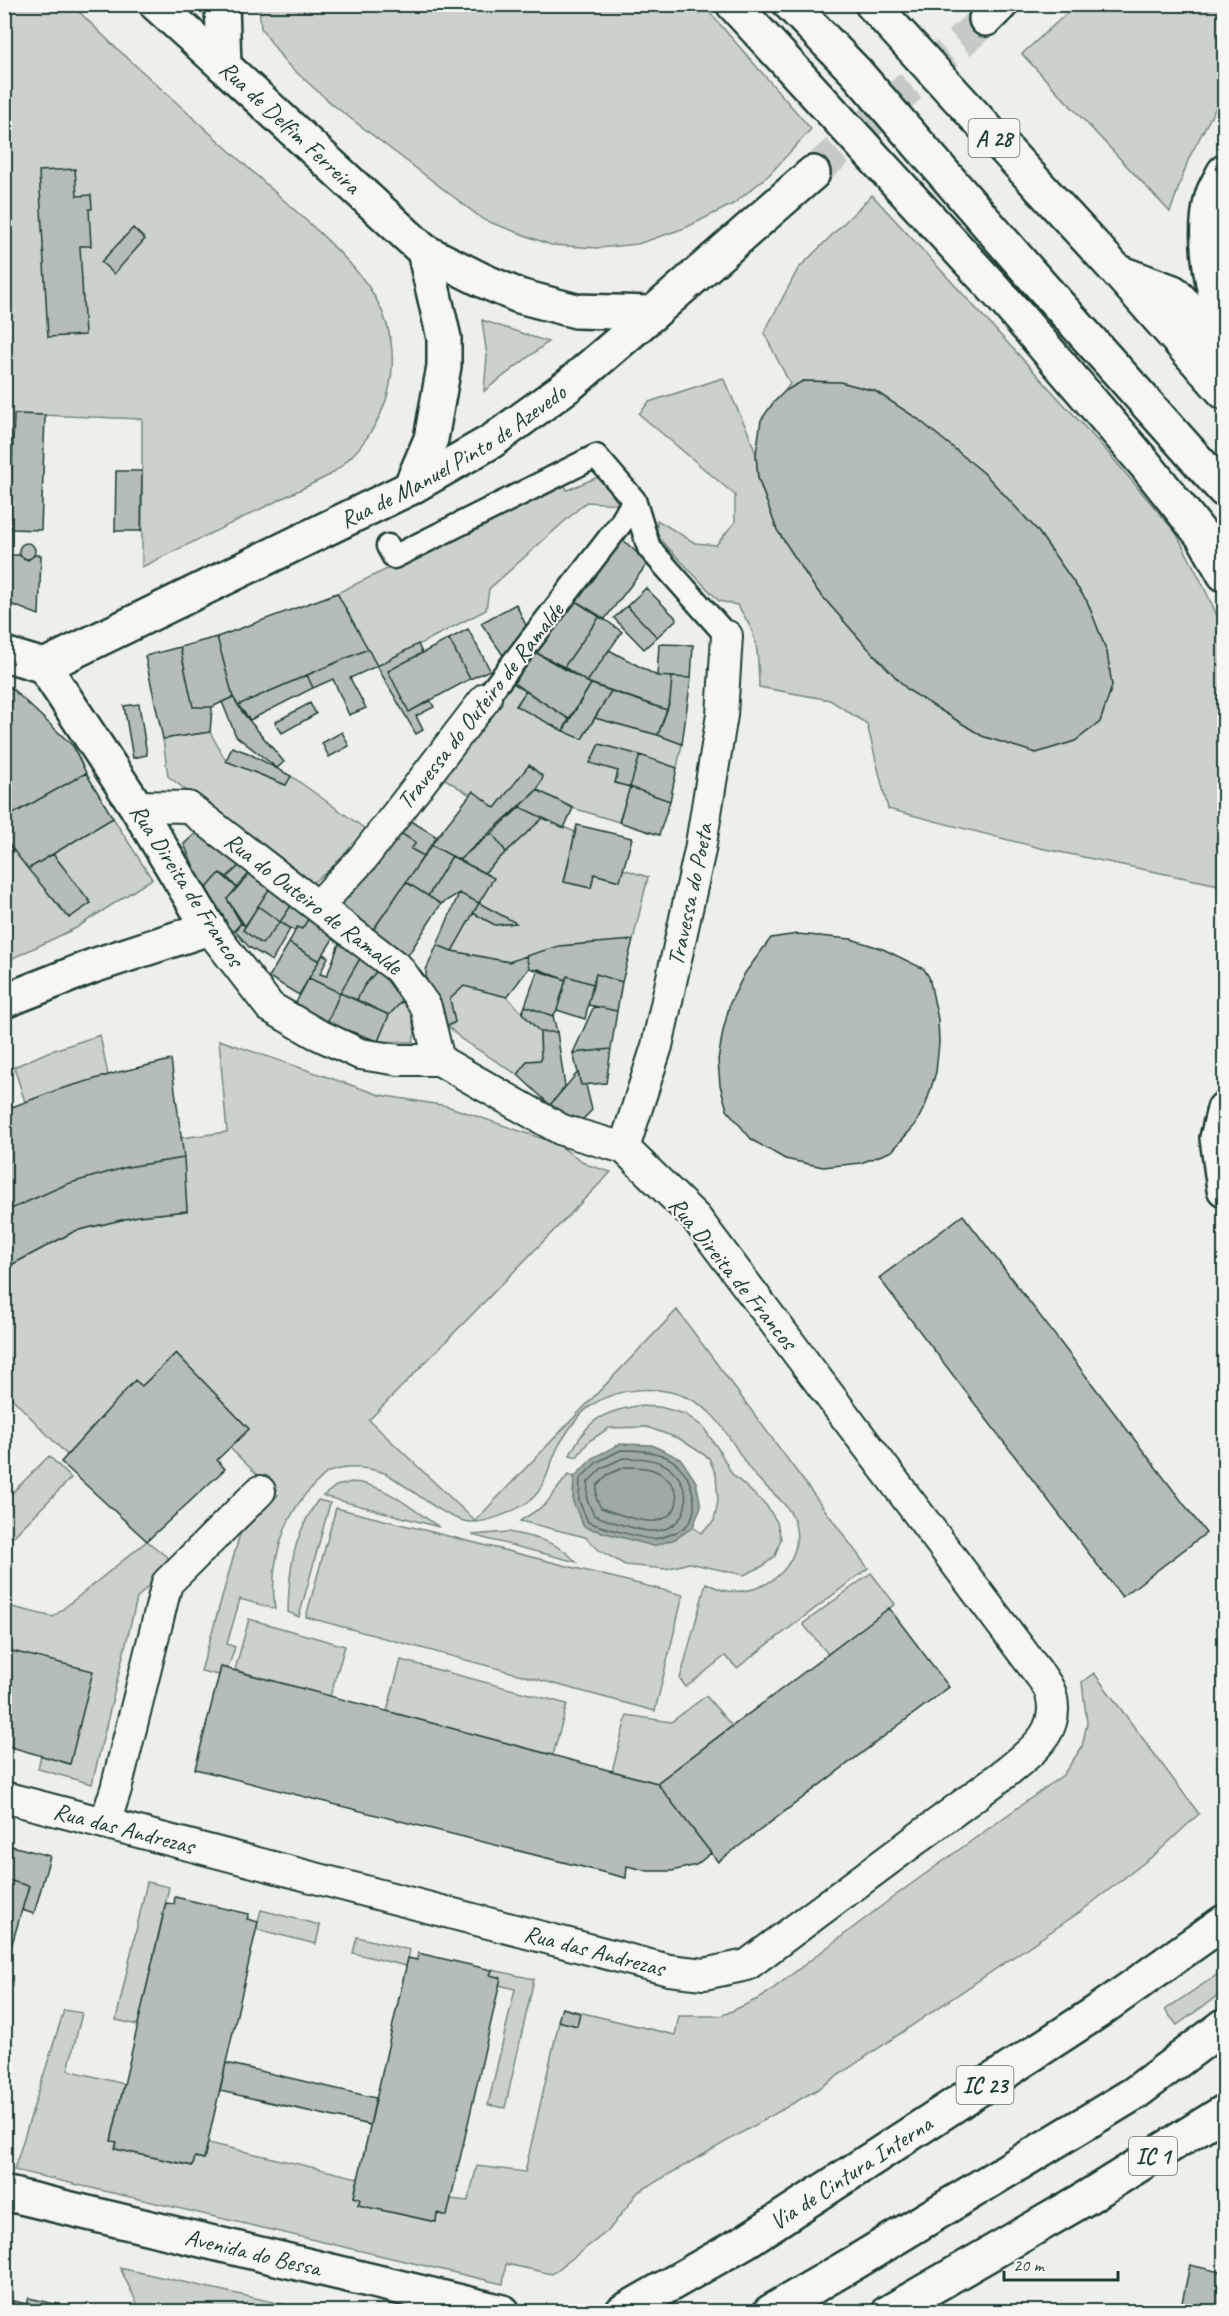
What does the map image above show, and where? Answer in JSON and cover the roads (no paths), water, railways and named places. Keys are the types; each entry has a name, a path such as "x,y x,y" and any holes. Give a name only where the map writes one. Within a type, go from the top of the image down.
{"main road":[{"name":"Rua de Delfim Ferreira","path":"156,4 424,251 519,296 576,311 653,313"},
{"path":"222,4 224,66"},
{"name":"A 28","path":"734,4 1001,296 1145,464 1204,538 1224,574"},
{"name":"A 28","path":"790,4 856,72 1030,273 1224,490"},
{"name":"A 28","path":"872,4 1117,271 1224,392"},
{"name":"Rua de Manuel Pinto de Azevedo","path":"45,666 410,488 492,441 569,385 813,173"},
{"path":"1218,184 1224,240"},
{"path":"1218,184 1207,225 1209,253 1224,336"},
{"name":"A 28","path":"908,193 1030,273"},
{"path":"410,488 431,439 444,366 444,338 424,251"},
{"name":"A 28","path":"1117,271 1173,292 1224,345"},
{"path":"4,654 45,666"},
{"name":"Rua Direita de Francos","path":"45,666 136,806 209,928"},
{"path":"4,1001 93,966 209,928"},
{"path":"1224,1109 1217,1138 1224,1189"},
{"name":"Via de Cintura Interna","path":"622,2312 756,2234 1097,2012 1224,1922"},
{"path":"770,2312 1135,2093 1224,2026"},
{"name":"IC 1","path":"889,2312 1081,2201 1224,2112"},
{"name":"Avenida do Bessa","path":"4,2193 503,2312"}],"street":[{"path":"388,546 394,556 596,456 634,500 649,548 727,636"},
{"name":"Travessa do Outeiro de Ramalde","path":"318,906 362,859 621,522 634,500"},
{"name":"Travessa do Poeta","path":"624,1148 657,1046 700,850 722,715 727,636"},
{"name":"Rua do Outeiro de Ramalde","path":"136,806 188,807 399,969 426,1007 439,1060"},
{"name":"Rua Direita de Francos","path":"209,928 270,1007 315,1033 360,1054 399,1060 439,1060 562,1130 624,1148 696,1218 1033,1666"},
{"path":"105,1823 116,1789 167,1583 260,1491"},
{"name":"Rua das Andrezas","path":"4,1797 669,1970 704,1974 747,1965 1008,1771 1042,1742 1053,1715 1050,1692 1033,1666"}],"water":[{"path":"620,1444 652,1445 681,1459 696,1482 701,1506 693,1527 675,1539 653,1546 584,1527 573,1502 574,1477 594,1457"}],"tunnel":[{"path":"813,173 986,19"}]}
